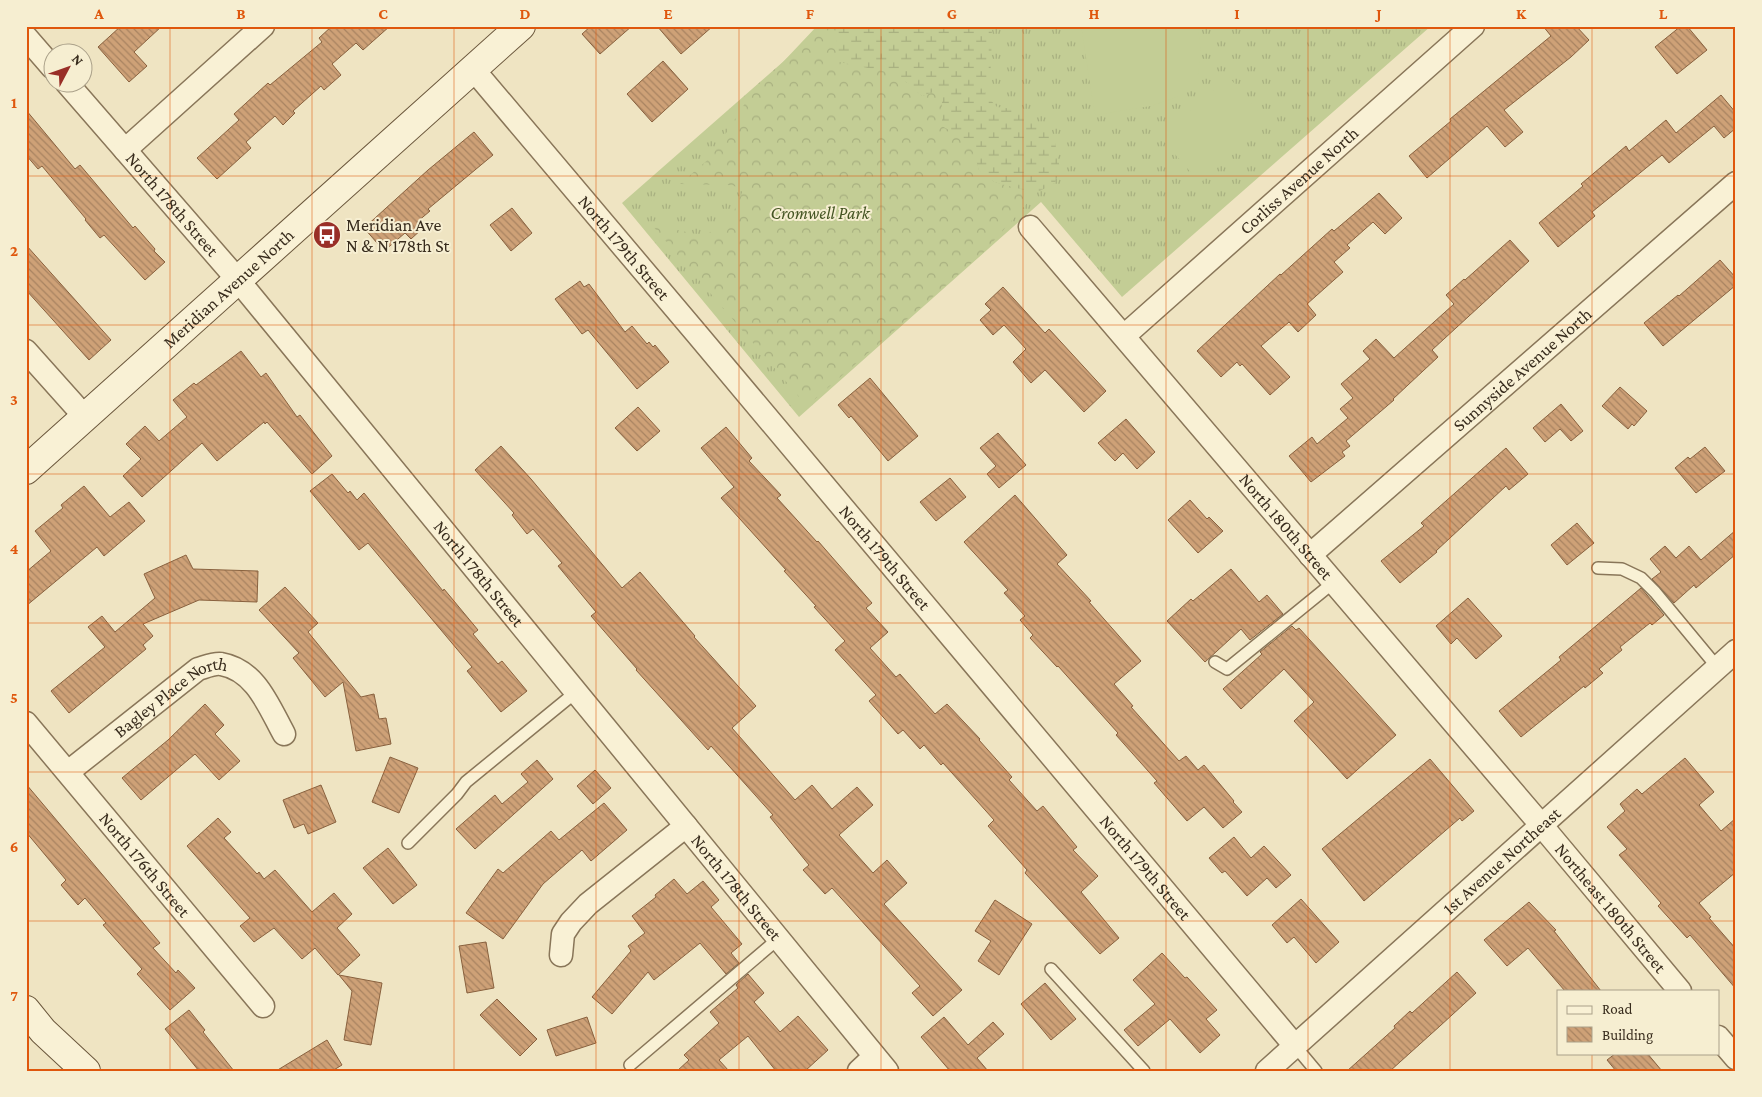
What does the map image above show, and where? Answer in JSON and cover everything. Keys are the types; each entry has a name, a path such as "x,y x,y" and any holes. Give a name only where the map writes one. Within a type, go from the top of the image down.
{"street":[{"path":"125,150 263,26"},
{"name":"Meridian Avenue North","path":"26,470 521,26"},
{"name":"Corliss Avenue North","path":"1124,336 1473,26"},
{"path":"26,37 42,55"},
{"name":"North 179th Street","path":"473,69 1295,1046"},
{"name":"North 178th Street","path":"75,92 238,280 686,826 778,939 873,1066"},
{"name":"Sunnyside Avenue North","path":"1310,555 1736,183"},
{"name":"North 180th Street","path":"1030,227 1542,826"},
{"path":"26,351 85,417"},
{"name":"1st Avenue Northeast","path":"1267,1071 1736,651"},
{"name":"Bagley Place North","path":"68,772 198,669 219,664 239,670 260,690 284,734"},
{"name":"North 176th Street","path":"26,723 263,1006"},
{"path":"561,955 563,934 571,922 588,904 686,826"},
{"name":"Northeast 180th Street","path":"1542,826 1679,990"},
{"path":"26,1010 43,1031 86,1071"},
{"path":"43,1031 66,1071"},
{"path":"1720,1039 1736,1058"}],"lane":[{"path":"1598,568 1622,569 1641,578 1656,592 1718,668"},
{"path":"1215,662 1228,669 1334,582"},
{"path":"408,843 457,794 466,782 576,692"},
{"path":"630,1065 778,939"},
{"path":"1051,969 1144,1071"},
{"path":"1295,1046 1316,1071"}],"green space":[{"path":"817,26 841,26 836,33 897,74 922,96 942,89 942,126 959,135 973,150 979,170 994,182 1036,193 983,253 807,406 651,224 704,236 730,220 744,188 728,185 680,184 711,157 747,100"},
{"name":"Cromwell Park","path":"824,26 1431,26 1122,297 1041,202 799,417 622,203"},
{"path":"841,26 992,26 991,66 985,94 997,107 1013,109 1019,112 1030,118 1054,137 1060,169 1055,183 1036,193 994,182 979,170 973,150 959,135 942,126 942,89 922,96 897,74 839,62 836,33"},
{"path":"1081,26 1198,26 1201,54 1198,74 1177,97 1151,106 1095,115"},
{"path":"1229,77 1268,123 1200,183 1160,137"}],"building":[{"path":"121,26 162,26 134,52 147,66 129,82 98,47"},
{"path":"332,26 390,26 363,50 356,43 332,64 341,75 324,90 321,86 293,111 295,113 283,125 275,116 246,142 251,148 217,179 197,158 239,120 234,114 268,83 270,85 322,42 319,38"},
{"path":"591,26 632,26 600,54 582,34"},
{"path":"657,26 713,26 681,54"},
{"path":"1543,26 1576,26 1589,40 1571,57 1504,110 1523,132 1505,147 1487,126 1427,178 1409,156 1451,121 1450,119 1551,36"},
{"path":"1681,26 1687,26 1707,50 1677,74 1655,47"},
{"path":"663,61 688,89 652,122 627,94"},
{"path":"1721,95 1736,113 1736,128 1724,138 1714,126 1669,163 1662,155 1592,212 1595,216 1558,247 1539,223 1626,146 1629,151 1666,120 1676,133"},
{"path":"26,110 75,169 80,165 133,228 135,226 165,262 145,280 104,235 100,238 42,166 38,169 26,155"},
{"path":"474,132 493,155 428,209 430,211 417,222 423,228 411,239 405,233 384,251 364,228 428,170"},
{"path":"1379,193 1402,218 1385,234 1373,222 1347,245 1350,248 1334,262 1343,272 1307,304 1316,315 1298,332 1289,322 1261,346 1290,377 1270,395 1242,364 1240,366 1237,362 1221,377 1197,351 1280,274 1332,229 1334,231"},
{"path":"512,208 532,233 511,251 490,225"},
{"path":"1510,240 1529,261 1432,350 1438,357 1394,400 1346,441 1350,446 1342,452 1345,456 1311,482 1289,456 1312,437 1317,444 1348,418 1340,409 1353,398 1341,384 1370,359 1363,351 1376,339 1394,358 1454,304 1446,295"},
{"path":"26,245 111,340 89,360 26,290"},
{"path":"1720,260 1736,278 1736,285 1663,346 1644,323 1679,296"},
{"path":"580,281 584,287 589,284 625,332 632,326 647,344 649,342 653,347 655,345 669,362 637,389 588,330 582,334 555,299"},
{"path":"1003,287 1045,333 1049,329 1106,391 1084,412 1045,370 1031,383 1013,362 1026,349 1004,325 993,335 980,320 991,310 985,304"},
{"path":"241,351 261,377 266,373 297,417 300,415 332,456 312,474 267,422 265,424 264,422 217,461 202,443 142,497 123,476 141,459 126,444 145,426 159,441 187,417 173,400 194,383 196,385"},
{"path":"870,378 918,436 888,461 851,416 849,418 838,405"},
{"path":"1620,387 1647,411 1634,426 1632,424 1628,429 1602,406"},
{"path":"1561,404 1583,431 1571,441 1560,429 1545,442 1533,428"},
{"path":"638,407 660,431 637,451 615,428"},
{"path":"1126,419 1155,452 1137,469 1123,453 1115,461 1098,443"},
{"path":"726,427 752,458 749,461 781,495 777,498 818,541 872,603 866,608 888,632 870,648 896,677 900,674 935,714 947,704 1012,777 1009,780 1037,811 1043,806 1077,847 1073,850 1098,876 1081,892 1119,938 1100,954 1025,873 1027,870 988,826 994,820 943,763 941,765 924,745 920,749 903,730 898,734 869,701 876,695 835,650 845,641 784,571 786,570 721,498 734,487 701,448"},
{"path":"998,433 1026,465 999,488 987,474 996,466 980,448"},
{"path":"501,446 622,588 640,572 694,637 756,706 732,728 795,800 812,785 832,809 857,787 873,805 839,835 873,873 887,860 907,883 884,904 962,990 933,1016 912,993 920,986 832,888 825,894 803,870 809,865 770,817 773,815 711,746 708,750 636,670 591,616 596,612 558,566 562,563 533,529 527,534 512,515 514,513 475,470"},
{"path":"1705,447 1725,471 1696,493 1675,468 1688,457 1690,459"},
{"path":"1506,448 1528,474 1509,490 1506,486 1437,552 1400,583 1381,561 1424,526 1421,523"},
{"path":"332,474 348,493 350,491 357,500 364,493 443,591 444,589 478,630 473,634 498,664 502,661 527,691 501,712 467,671 472,667 368,543 359,550 310,491"},
{"path":"950,478 966,497 936,521 920,502"},
{"path":"84,486 110,517 129,502 145,521 104,556 97,547 26,606 26,572 51,551 35,531 63,508 61,505"},
{"path":"1015,495 1067,555 1057,564 1141,661 1114,684 1133,706 1131,707 1179,761 1186,756 1198,770 1204,765 1242,812 1223,828 1204,807 1187,821 1154,783 1157,781 1116,735 1118,733 1058,666 1030,638 1033,635 1020,620 1025,616 1004,593 1008,590 964,542"},
{"path":"1190,500 1207,519 1209,517 1223,531 1198,553 1168,520"},
{"path":"1577,523 1594,543 1567,565 1551,545"},
{"path":"1736,530 1736,554 1696,588 1694,585 1674,603 1652,579 1661,572 1650,559 1665,546 1676,558 1689,546 1701,560"},
{"path":"186,555 193,569 258,571 257,602 199,600 143,624 153,636 143,645 146,649 69,713 51,691 105,647 88,627 102,616 115,632 155,598 144,574"},
{"path":"1231,569 1259,602 1267,595 1283,614 1250,640 1241,629 1205,662 1167,621 1191,599 1193,601"},
{"path":"285,587 318,623 308,632 361,697 374,694 379,719 386,718 391,744 356,751 343,682 325,697 293,658 299,653 259,610"},
{"path":"1641,588 1664,615 1652,625 1650,623 1620,647 1622,650 1599,669 1603,673 1521,737 1499,711 1561,660 1559,657"},
{"path":"1468,598 1502,636 1476,659 1457,638 1451,644 1436,626"},
{"path":"1292,626 1296,630 1299,628 1396,735 1347,779 1294,721 1314,702 1284,669 1241,709 1223,689 1262,654 1260,652"},
{"path":"205,704 224,725 215,734 240,761 219,780 195,754 141,800 122,778 168,740"},
{"path":"390,757 418,768 399,813 372,802"},
{"path":"1685,758 1714,792 1699,805 1721,831 1736,818 1736,872 1699,903 1711,917 1709,918 1736,949 1736,989 1690,935 1687,938 1658,906 1661,903 1619,855 1627,849 1607,827 1625,811 1620,804 1637,789 1642,794"},
{"path":"1430,759 1474,811 1462,821 1460,818 1364,901 1322,849"},
{"path":"537,760 553,779 475,849 456,829 495,795 502,804 528,782 521,774"},
{"path":"595,770 611,788 593,804 577,786"},
{"path":"26,784 160,943 153,948 176,973 178,970 195,988 170,1010 137,974 142,969 103,925 106,923 85,898 78,905 61,885 66,880 26,832"},
{"path":"321,785 336,822 308,834 304,824 294,828 283,800"},
{"path":"604,803 627,830 591,861 582,850 543,884 503,939 466,913 498,869 503,873 551,831 559,840"},
{"path":"218,818 231,832 224,838 257,874 259,872 264,879 275,870 312,912 334,893 352,914 337,928 360,955 338,975 315,948 302,959 274,928 254,942 240,926 250,918 187,846"},
{"path":"1234,837 1251,858 1264,846 1291,875 1276,888 1267,878 1247,896 1225,871 1222,873 1209,858"},
{"path":"388,848 417,885 393,904 363,868"},
{"path":"674,879 687,894 703,881 719,900 711,907 742,944 731,953 739,963 726,974 700,943 654,980 648,972 612,1014 592,997 631,951 628,946 645,933 632,916 656,897 655,895"},
{"path":"1301,899 1339,942 1316,963 1294,937 1287,943 1272,925"},
{"path":"995,900 1032,924 999,975 978,961 991,941 975,931"},
{"path":"1529,902 1556,930 1554,931 1600,990 1564,990 1528,948 1507,966 1484,940"},
{"path":"486,942 494,988 467,993 459,946"},
{"path":"1162,953 1217,1010 1206,1019 1220,1035 1200,1053 1170,1019 1138,1046 1124,1030 1155,1004 1133,980"},
{"path":"1457,972 1476,993 1390,1071 1347,1071 1395,1028 1394,1026 1410,1011 1412,1013"},
{"path":"748,974 764,993 754,1002 780,1032 798,1016 828,1050 805,1071 776,1071 748,1036 719,1060 729,1071 677,1071 689,1060 684,1055 719,1023 710,1012 738,988 736,985"},
{"path":"339,975 382,983 371,1045 344,1040 352,991"},
{"path":"1045,983 1076,1019 1051,1040 1021,1004"},
{"path":"497,999 537,1039 520,1056 480,1015"},
{"path":"189,1010 205,1030 203,1032 234,1071 199,1071 165,1029"},
{"path":"587,1017 596,1043 556,1056 547,1030"},
{"path":"944,1017 968,1045 993,1022 1004,1034 977,1058 988,1071 950,1071 921,1037"},
{"path":"327,1040 342,1065 332,1071 276,1071"},
{"path":"1615,1054 1648,1054 1662,1071 1616,1071 1607,1060"}],"place":[{"name":"Meridian Ave N & N 178th St","path":"327,235"}]}
